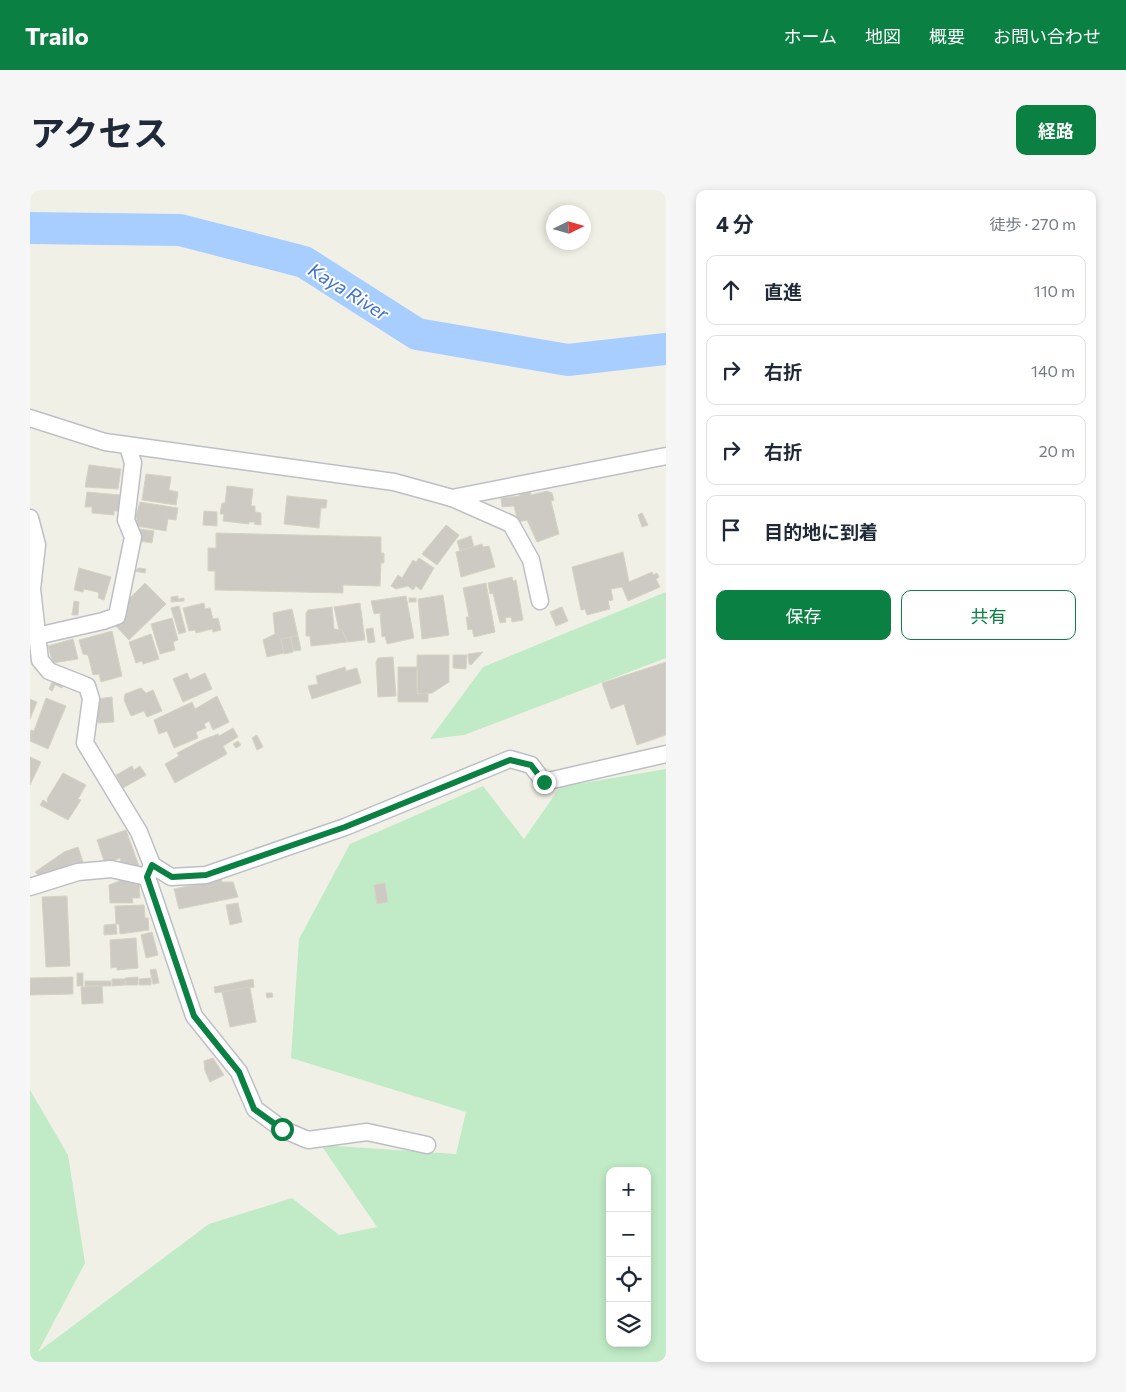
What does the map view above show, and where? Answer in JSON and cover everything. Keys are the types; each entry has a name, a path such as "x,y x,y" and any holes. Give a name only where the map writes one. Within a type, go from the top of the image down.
{"street":[{"path":"30,418 105,442 394,482 452,498 511,524 532,560 540,601"},
{"path":"37,636 117,616 133,537 126,520 133,463 128,446"},
{"path":"452,498 666,456"},
{"path":"30,518 37,545 32,589 40,660 37,666 87,686 91,699 85,743 139,832 149,871 194,1016 239,1072 254,1109 282,1129 308,1140 367,1132 427,1145"},
{"path":"30,888 78,872 111,869 149,871 172,877 206,875 345,827 510,760 531,765 544,782 666,754"}],"green space":[{"path":"666,592 666,658 464,735 430,739 483,667"},
{"path":"666,769 666,1362 30,1362 30,1090 68,1155 85,1263 38,1352 209,1224 292,1198 339,1235 377,1227 321,1145 456,1154 466,1112 291,1058 299,939 350,844 483,786 524,839 560,787"}],"building":[{"path":"89,465 121,469 118,489 85,487"},
{"path":"146,474 171,477 169,490 178,492 176,505 142,500"},
{"path":"227,486 253,489 251,506 255,506 255,512 261,513 261,525 254,524 255,522 249,522 249,524 223,521 224,514 220,514 222,503 225,503"},
{"path":"530,491 531,495 547,491 552,493 554,500 551,501 559,534 537,542 527,520 518,522 514,506 502,507 501,498 520,496 520,494"},
{"path":"87,492 120,495 119,511 114,511 114,515 92,513 92,507 85,507"},
{"path":"287,496 327,500 326,508 321,508 319,528 284,524"},
{"path":"140,502 178,508 176,520 168,519 166,531 136,526 137,518 135,518"},
{"path":"204,511 217,512 217,526 203,525"},
{"path":"642,513 648,525 642,527 638,515"},
{"path":"446,525 459,535 437,565 422,554"},
{"path":"140,529 154,531 152,543 138,541"},
{"path":"216,533 381,537 381,553 384,553 384,563 381,563 380,586 343,585 343,593 215,590 215,571 208,571 208,548 216,548"},
{"path":"471,536 474,547 460,551 457,541"},
{"path":"482,544 483,547 489,546 495,567 461,577 456,552"},
{"path":"623,552 629,582 652,572 653,575 657,573 659,577 656,579 660,587 628,601 622,587 611,589 613,600 608,601 610,609 587,615 585,609 581,610 572,567"},
{"path":"419,558 434,568 421,590 416,586 413,590 408,586 396,589 391,586 398,575 402,578 413,560 416,562"},
{"path":"79,568 111,577 104,600 98,598 99,594 97,592 84,589 83,592 74,590"},
{"path":"139,568 146,569 145,573 134,571"},
{"path":"512,577 513,581 516,580 523,620 512,622 511,617 505,618 506,622 500,623 493,593 490,594 488,583"},
{"path":"145,583 166,604 129,640 112,622 124,604"},
{"path":"486,583 495,632 474,637 472,629 468,630 466,617 469,617 463,588"},
{"path":"443,595 449,635 422,639 418,599"},
{"path":"178,596 178,599 184,598 184,601 171,602 171,597"},
{"path":"406,596 414,638 387,644 385,636 382,637 380,613 374,614 371,601"},
{"path":"409,598 416,598 416,602 409,602"},
{"path":"74,601 79,602 78,615 72,615"},
{"path":"204,603 205,609 210,608 213,619 218,618 221,630 213,632 212,629 196,633 195,630 189,631 183,608"},
{"path":"360,603 365,640 347,642 342,630 339,630 334,607"},
{"path":"179,606 186,632 179,634 171,608"},
{"path":"332,607 334,629 342,630 347,642 311,646 310,636 306,636 306,613 308,610"},
{"path":"562,607 568,621 556,626 550,612"},
{"path":"292,609 298,636 281,639 284,653 267,657 263,640 275,634 273,613"},
{"path":"172,618 178,640 173,642 175,650 160,654 151,624"},
{"path":"373,628 375,642 368,643 366,629"},
{"path":"112,631 122,676 101,682 99,674 93,675 88,655 83,654 79,640"},
{"path":"151,634 159,659 143,664 142,661 136,663 129,642"},
{"path":"298,636 301,650 293,651 291,637"},
{"path":"291,637 293,652 284,654 281,639"},
{"path":"73,639 78,659 53,663 48,646"},
{"path":"483,652 471,665 469,664 468,654"},
{"path":"417,655 449,655 449,682 432,693 417,694"},
{"path":"453,655 467,655 466,669 453,668"},
{"path":"393,657 396,696 378,697 376,662 378,658"},
{"path":"666,662 666,735 637,745 624,704 611,709 602,683"},
{"path":"345,667 346,671 357,668 361,683 312,699 308,686 318,684 316,676"},
{"path":"398,667 417,667 417,694 428,693 428,702 398,702"},
{"path":"187,673 190,680 205,673 212,689 183,702 173,679"},
{"path":"53,680 63,684 62,688 55,685 52,691 49,689"},
{"path":"141,688 146,693 153,690 162,711 147,717 144,711 131,716 124,700 125,694"},
{"path":"217,696 229,722 213,730 209,721 204,724 206,728 196,732 198,738 174,748 167,731 159,734 154,720 192,702 195,709"},
{"path":"112,697 114,722 98,723 97,699"},
{"path":"46,698 66,706 48,749 30,741 31,730 34,731"},
{"path":"30,699 37,702 30,719"},
{"path":"233,728 238,737 223,746 227,754 175,783 165,764 179,756 177,753 202,740 218,734 219,736"},
{"path":"257,735 263,747 257,750 252,738"},
{"path":"238,741 241,745 236,748 233,744"},
{"path":"30,757 41,762 30,785"},
{"path":"132,766 134,770 140,766 146,775 123,788 116,775"},
{"path":"63,773 86,785 78,799 81,800 68,820 40,805 43,800 48,803 47,799"},
{"path":"126,830 139,866 132,868 131,863 122,866 120,858 105,864 97,840"},
{"path":"78,847 84,865 40,877 35,872 64,852"},
{"path":"221,879 222,882 233,882 238,897 179,909 174,889"},
{"path":"122,880 139,880 140,898 132,898 133,903 110,903 109,885"},
{"path":"385,883 388,902 377,904 374,885"},
{"path":"67,896 70,966 46,967 42,897"},
{"path":"238,903 242,922 230,925 226,905"},
{"path":"144,905 145,918 148,918 149,930 120,934 119,924 116,924 115,906"},
{"path":"116,924 117,934 104,935 104,925"},
{"path":"152,932 158,955 146,958 141,935"},
{"path":"136,938 138,968 117,970 117,967 111,968 110,940"},
{"path":"156,969 159,983 153,984 150,970"},
{"path":"77,973 83,973 83,986 77,986"},
{"path":"73,977 73,994 30,995 30,978"},
{"path":"138,977 138,985 125,985 125,978"},
{"path":"151,978 151,985 139,985 139,979"},
{"path":"112,979 125,979 125,985 112,986"},
{"path":"253,979 254,987 215,993 214,987"},
{"path":"85,981 111,981 111,986 85,986"},
{"path":"102,986 103,1003 82,1004 81,987"},
{"path":"250,987 256,1022 230,1027 222,992"},
{"path":"266,993 272,993 273,997 267,998"},
{"path":"213,1058 224,1075 210,1082 205,1071 204,1061"}],"waterway":[{"name":"Kaya River","path":"30,228 180,230 304,262 417,334 568,360 666,349"}],"route":[{"path":"282,1129 254,1109 239,1072 194,1016 147,877 152,865 172,877 206,875 345,827 510,760 531,765 544,782"}]}
